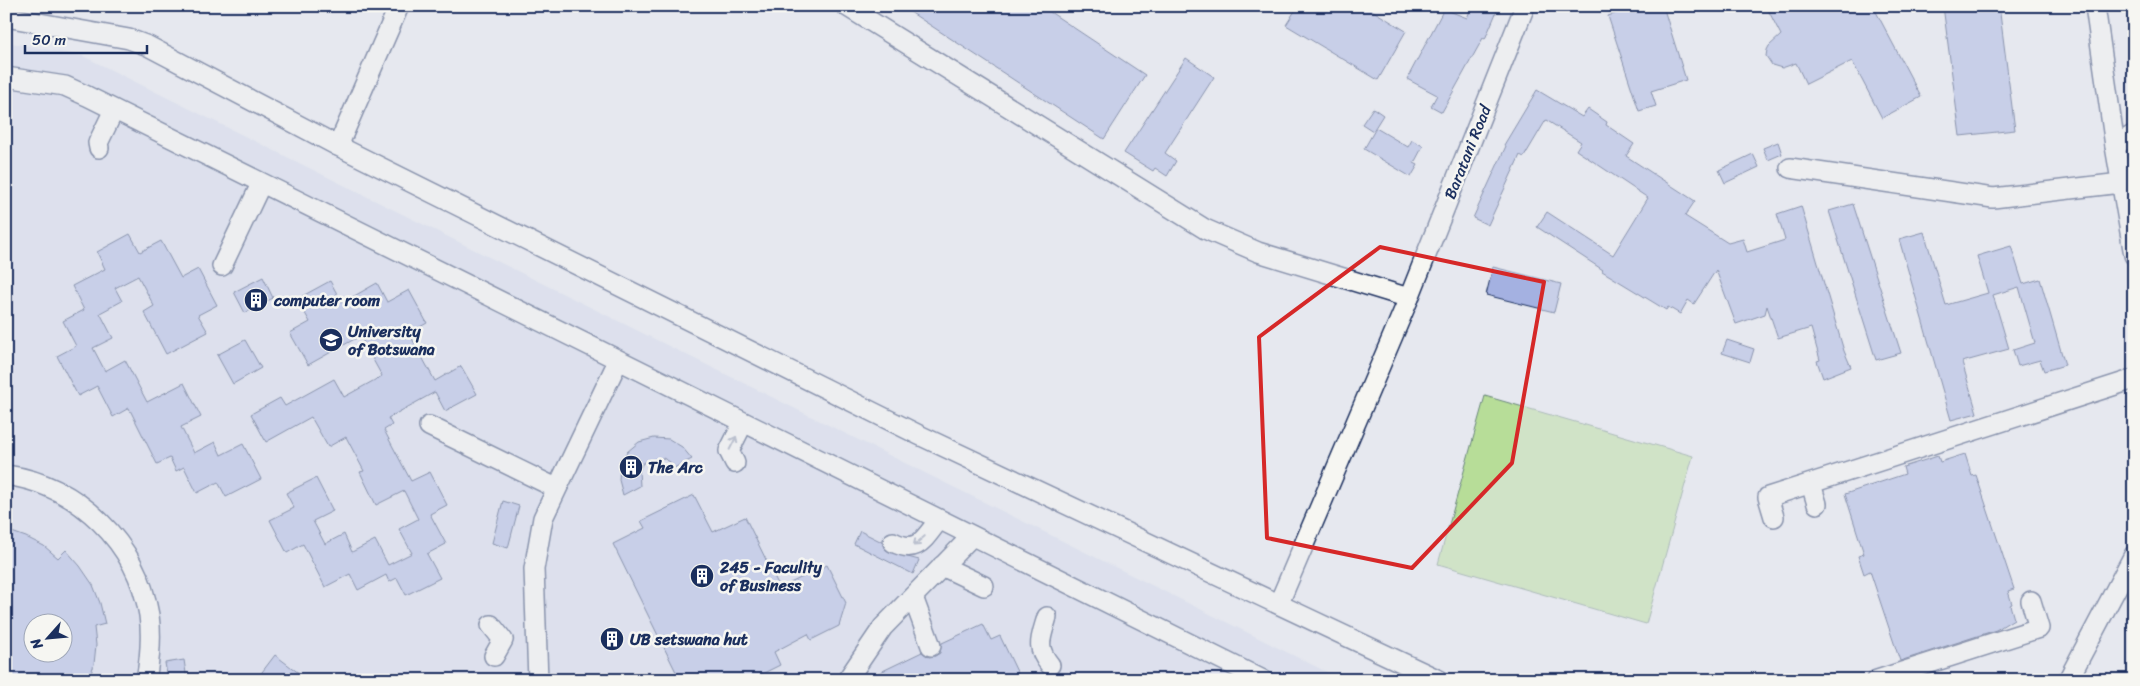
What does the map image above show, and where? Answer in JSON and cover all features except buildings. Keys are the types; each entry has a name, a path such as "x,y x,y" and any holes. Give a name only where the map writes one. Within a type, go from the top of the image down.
{"street":[{"path":"338,146 399,6"},
{"path":"846,6 1205,229 1258,252 1409,298"},
{"name":"Baratani Road","path":"1279,603 1409,298 1525,6"},
{"path":"2095,6 2115,146 2134,255"},
{"path":"6,16 129,39 148,46 338,146 920,435 1439,680"},
{"path":"6,77 65,86 1263,680"},
{"path":"99,148 98,143 114,110"},
{"path":"2115,146 2134,134"},
{"path":"1790,168 1993,198 2121,183"},
{"path":"222,266 238,219 261,184"},
{"path":"538,680 535,639 534,569 543,518 618,361"},
{"path":"1774,518 1768,498 1811,484 1979,438 2134,379"},
{"path":"735,463 729,451 743,423"},
{"path":"430,426 474,443 556,488"},
{"path":"6,475 22,477 53,488 82,505 106,527 126,554 141,583 149,615 151,648 146,680"},
{"path":"1811,484 1817,504"},
{"path":"893,542 904,547 912,547 919,544 939,520"},
{"path":"847,680 883,627 972,536"},
{"path":"2068,680 2134,555"},
{"path":"942,566 984,586"},
{"path":"913,597 930,646"},
{"path":"1873,675 2039,628 2031,601"},
{"path":"1047,617 1039,646 1050,665"},
{"path":"491,625 503,640"},
{"path":"503,640 535,639"},
{"path":"494,656 503,640"}],"highlighted area":[{"path":"1380,247 1544,282 1512,463 1412,568 1267,538 1259,337"}],"shaded area":[{"name":"University of Botswana","path":"6,42 83,56 1343,680 6,680"}],"green space":[{"path":"1485,396 1693,456 1646,624 1438,564"}],"place":[{"name":"computer room","path":"256,300"},
{"name":"University of Botswana","path":"331,340"},
{"name":"The Arc","path":"631,467"},
{"name":"245 - Faculity of Business","path":"702,576"},
{"name":"UB setswana hut","path":"612,639"}]}
